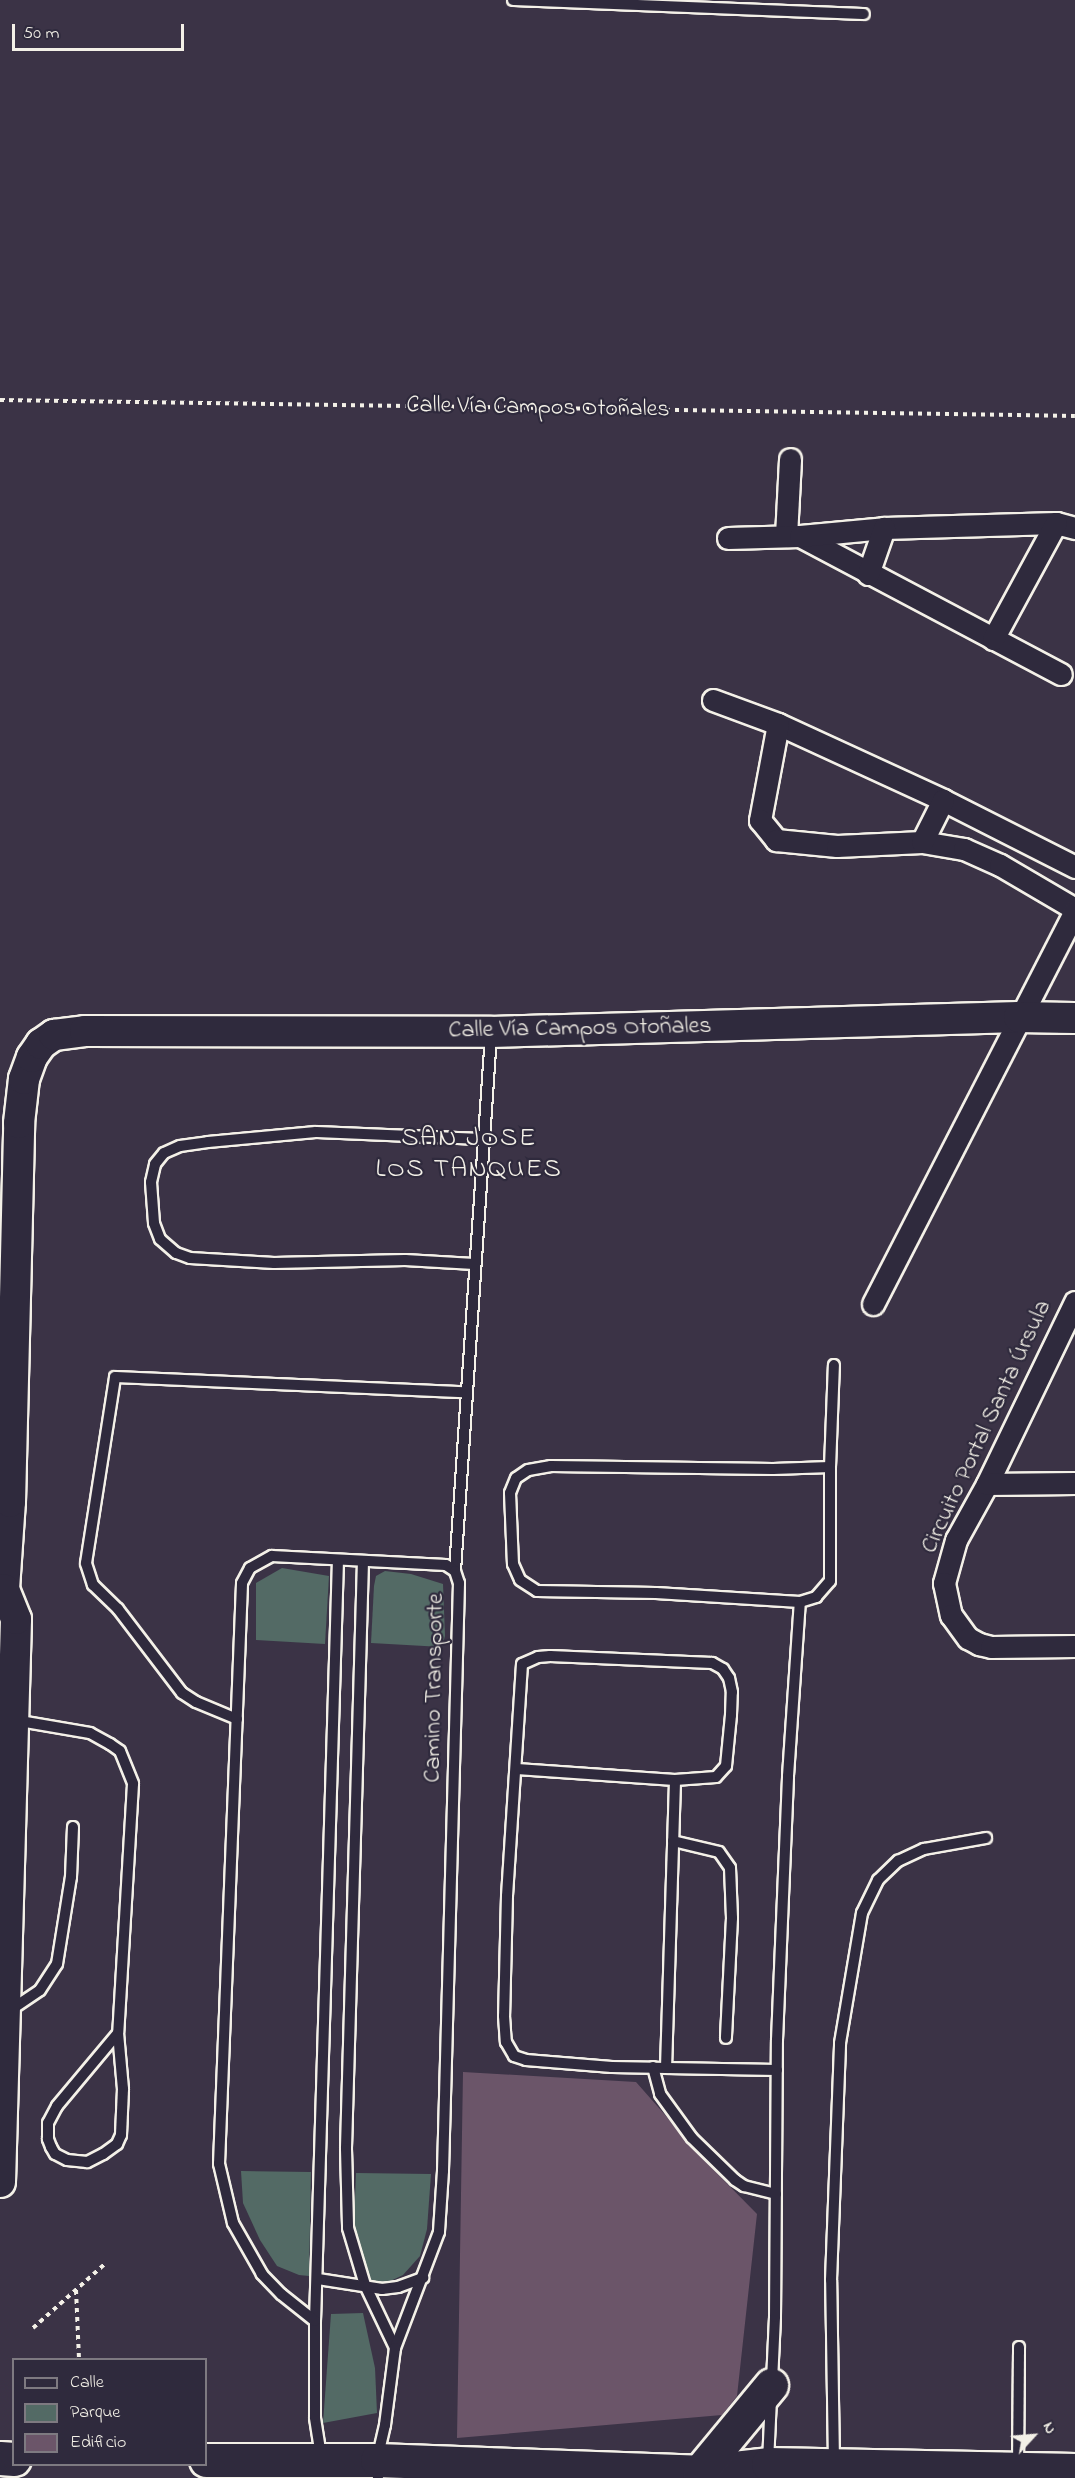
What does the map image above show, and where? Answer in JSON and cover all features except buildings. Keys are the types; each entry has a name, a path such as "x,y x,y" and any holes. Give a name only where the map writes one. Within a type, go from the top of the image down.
{"main road":[{"path":"699,2472 771,2385"},
{"path":"207,2460 325,2469 699,2472 768,2464 1075,2470"}],"street":[{"path":"790,459 793,536"},
{"path":"728,538 793,536 884,528 1066,525"},
{"path":"993,639 1066,525"},
{"path":"868,574 884,528"},
{"path":"793,536 1061,674"},
{"path":"713,700 778,724 943,800 1075,867"},
{"path":"778,724 760,820 776,840 837,846 922,842 964,849 1000,865 1075,910 873,1304"},
{"path":"922,842 943,800"},
{"name":"Calle Vía Campos Otoñales","path":"2,1593 14,1123 24,1079 32,1057 41,1044 54,1035 84,1031 491,1032 1019,1017 1075,1018"},
{"name":"Circuito Portal Santa Úrsula","path":"1075,1303 987,1484 956,1540 947,1566 945,1591 951,1615 968,1638 991,1647 1075,1646"},
{"path":"987,1484 1075,1483"},
{"path":"0,2182 7,1720 15,1619 2,1593"}],"lane":[{"path":"513,0 679,4 864,14"},
{"path":"454,1571 491,1032"},
{"path":"474,1264 405,1260 274,1263 190,1258 176,1253 160,1239 154,1223 151,1182 155,1164 164,1153 180,1146 208,1142 316,1132 482,1138"},
{"path":"830,1467 773,1469 551,1466 522,1473 512,1483 510,1493 513,1564 520,1580 537,1591 656,1593 800,1602 822,1593 830,1581 830,1467 834,1365"},
{"path":"237,1719 196,1702 182,1693 118,1609 93,1585 86,1563 115,1377 465,1392"},
{"name":"Camino Transporte","path":"315,2321 281,2294 262,2274 233,2223 219,2164 242,1583 250,1568 272,1556 446,1565 454,1571 459,1582 459,1605 443,2171 439,2232 395,2348 377,2469"},
{"path":"325,2469 315,2417 315,2321 338,1560"},
{"path":"363,1561 346,2149 348,2228 365,2284 395,2348"},
{"path":"768,2464 776,2194 777,2070 788,1776 800,1602"},
{"path":"517,1769 675,1779 716,1777 726,1766 732,1692 723,1669 712,1663 550,1656 527,1662 520,1670 504,2016 509,2050 526,2060 666,2068 777,2070"},
{"path":"7,1720 90,1733 120,1751 133,1784 118,2033 123,2089 121,2135 112,2150 87,2162 67,2160 55,2154 51,2147 48,2139 48,2123 57,2106 118,2033"},
{"path":"666,2068 675,1779"},
{"path":"3,2012 40,1990 57,1964 72,1877 73,1827"},
{"path":"834,2465 831,2280 840,2043 862,1913 878,1880 898,1861 924,1849 986,1838"},
{"path":"673,1841 719,1852 730,1868 732,1918 726,2038"},
{"path":"654,2067 660,2094 692,2138 735,2180 750,2188 776,2194"},
{"path":"318,2279 365,2284 382,2289 398,2287 423,2278"},
{"path":"1018,2469 1019,2347"}],"path":[{"name":"Calle Vía Campos Otoñales","path":"0,400 1075,416"},
{"path":"33,2328 106,2263"},
{"path":"76,2289 79,2358"}],"green space":[{"path":"282,1568 329,1576 325,1644 256,1640 256,1583"},
{"path":"385,1571 411,1574 443,1584 445,1636 442,1647 371,1643 374,1586 376,1576"},
{"path":"241,2171 311,2172 309,2276 299,2275 277,2266 260,2240 243,2203"},
{"path":"356,2173 431,2174 427,2229 420,2256 403,2275 382,2285 368,2283 354,2227"},
{"path":"363,2313 375,2368 377,2413 323,2423 331,2314"}],"district":[{"name":"SAN JOSE LOS TANQUES","path":"469,1154"}]}
